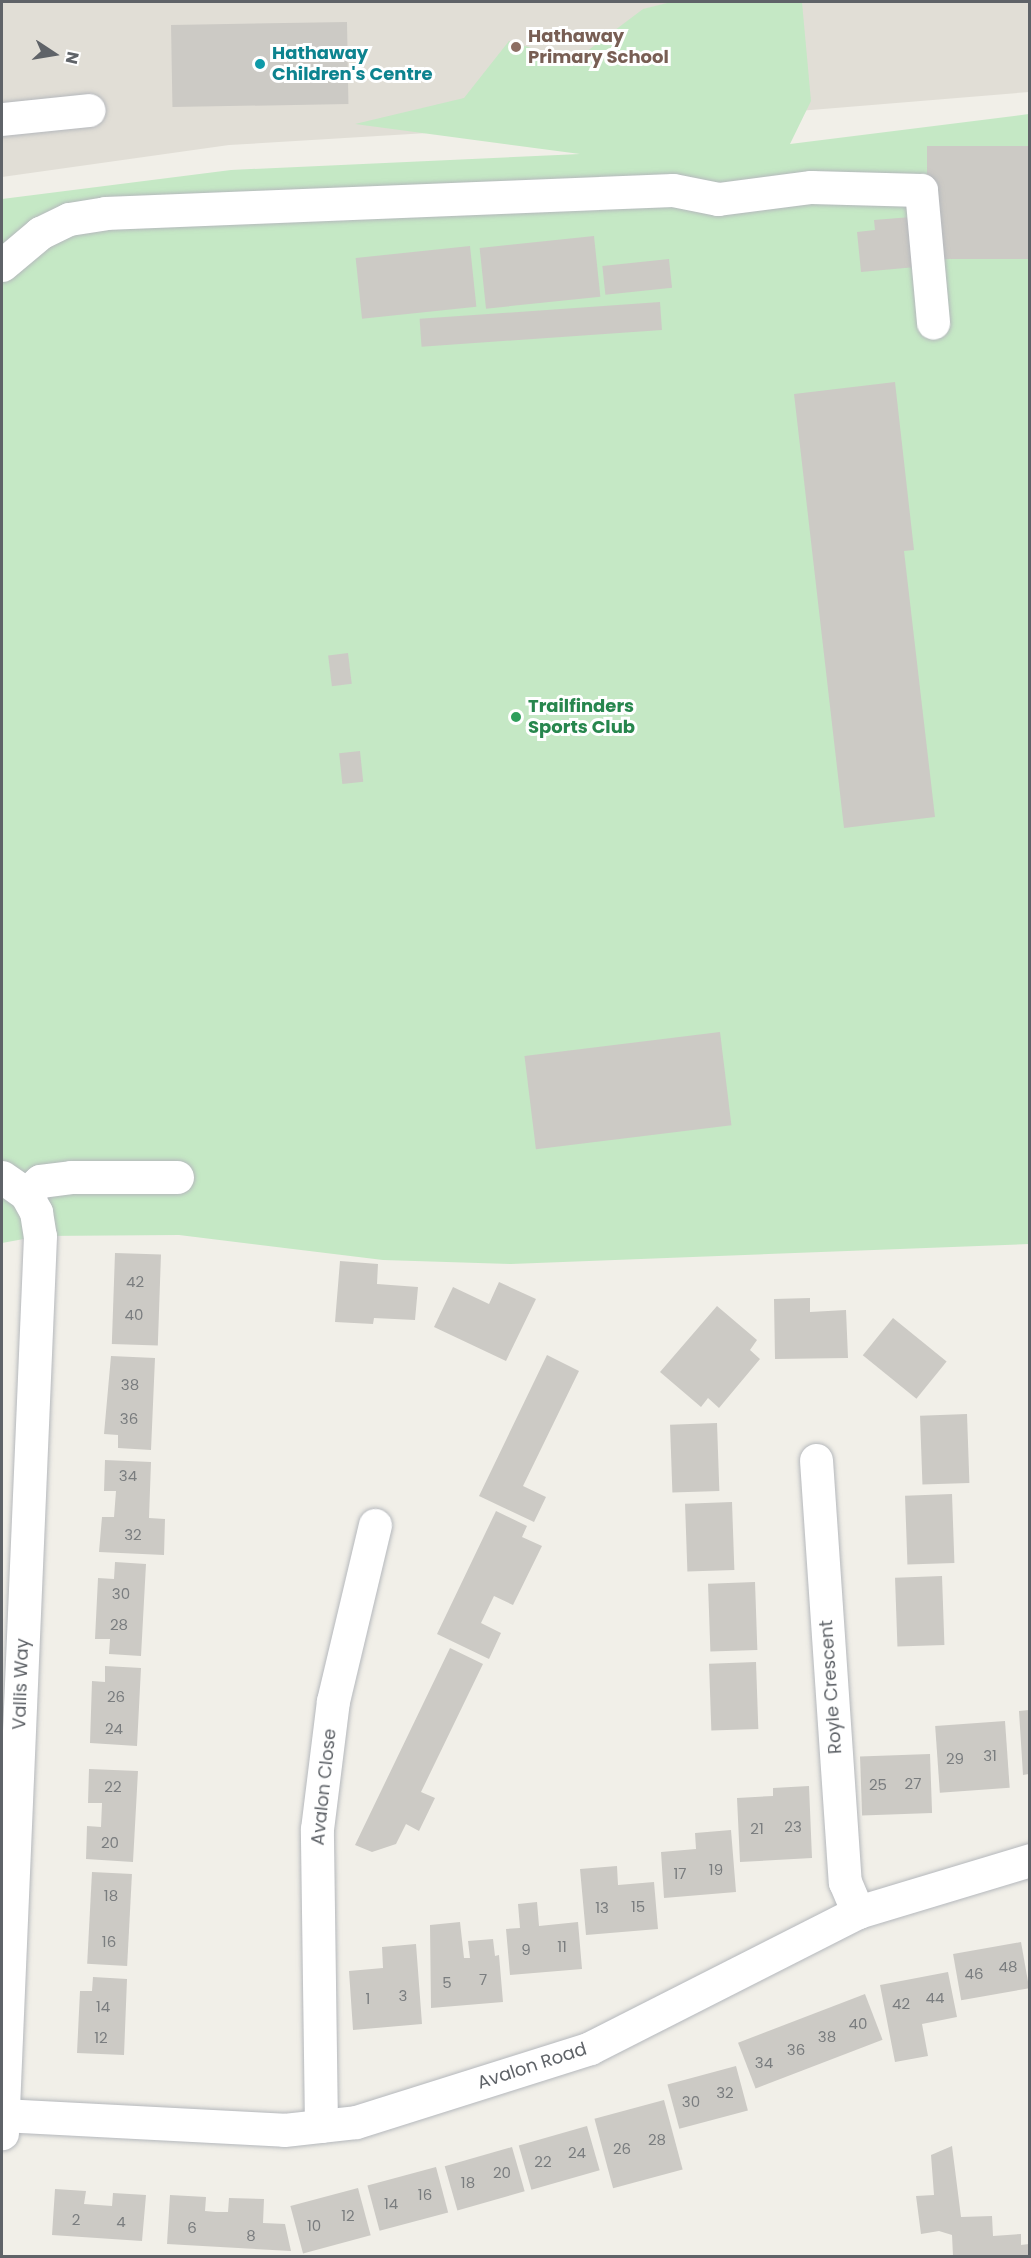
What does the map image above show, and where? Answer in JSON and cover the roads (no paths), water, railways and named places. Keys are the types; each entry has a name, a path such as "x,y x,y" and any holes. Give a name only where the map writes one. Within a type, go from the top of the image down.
{"street":[{"path":"2,119 89,110"},
{"path":"2,265 40,233 69,219 105,213 673,190 718,199 811,187 921,190 933,322"},
{"path":"14,1185 72,1177 177,1177"},
{"name":"Vallis Way","path":"2,2133 14,1547 40,1236 36,1212 14,1185"},
{"name":"Royle Crescent","path":"816,1460 845,1882 858,1912"},
{"name":"Avalon Close","path":"321,2126 317,1829 333,1701 375,1525"},
{"name":"Avalon Road","path":"2,2115 284,2130 356,2122 590,2048 858,1912 1029,1860"}],"place":[{"name":"Hathaway Primary School","path":"516,47"},
{"name":"Hathaway Children's Centre","path":"260,64"},
{"name":"Trailfinders Sports Club","path":"516,717"}]}
